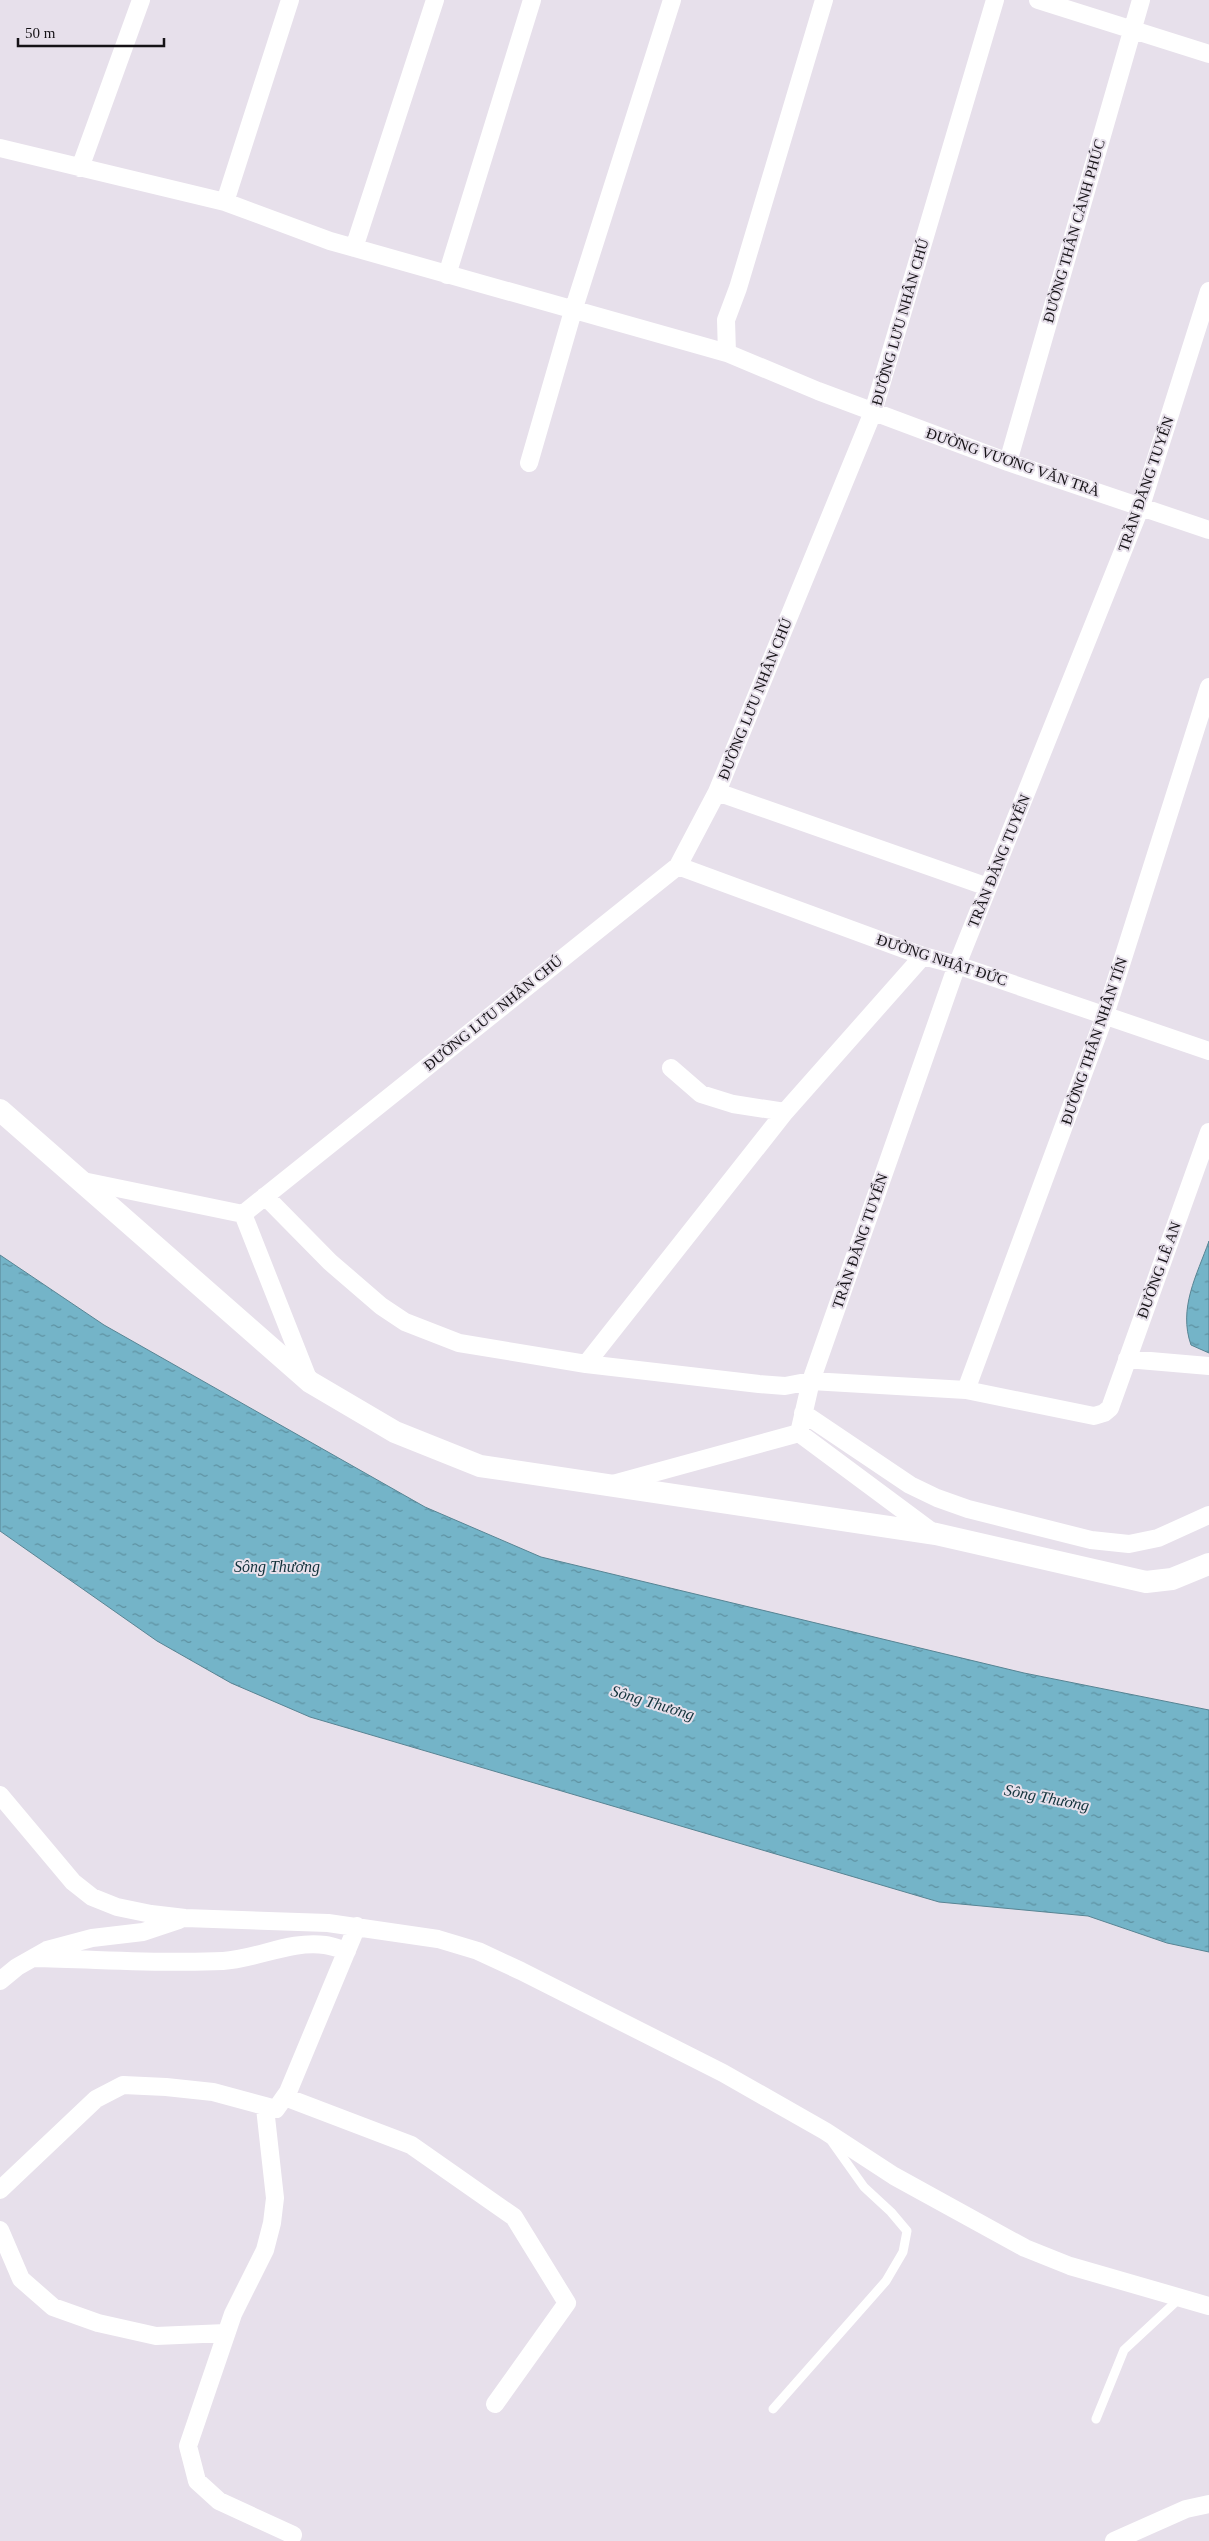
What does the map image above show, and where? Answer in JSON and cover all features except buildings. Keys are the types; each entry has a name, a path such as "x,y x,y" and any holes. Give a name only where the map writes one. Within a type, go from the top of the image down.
{"street":[{"path":"80,168 141,0"},
{"path":"225,202 290,0"},
{"path":"354,248 436,0"},
{"path":"447,275 532,0"},
{"path":"529,464 573,311 672,0"},
{"path":"728,354 726,320 738,288 824,0"},
{"name":"ĐƯỜNG LƯU NHÂN CHÚ","path":"243,1214 678,866 717,792 873,412 994,0"},
{"path":"1038,0 1209,54"},
{"name":"ĐƯỜNG THÂN CẢNH PHÚC","path":"1008,462 1141,0"},
{"name":"ĐƯỜNG VƯƠNG VĂN TRÀ","path":"0,148 225,202 354,248 728,354 818,391 1008,462 1209,530"},
{"name":"TRẦN ĐĂNG TUYỂN","path":"799,1434 811,1381 957,965 1141,506 1209,291"},
{"name":"ĐƯỜNG THÂN NHÂN TÍN","path":"966,1390 1105,1014 1209,687"},
{"path":"717,792 988,887"},
{"name":"ĐƯỜNG NHẬT ĐỨC","path":"678,866 923,956 957,965 1105,1014 1209,1051"},
{"path":"586,1364 785,1112 923,956"},
{"path":"671,1068 701,1094 785,1112"},
{"path":"0,1110 310,1382 395,1432 480,1466 936,1534 1146,1582 1172,1579 1209,1564"},
{"name":"ĐƯỜNG LÊ AN","path":"966,1390 1094,1416 1110,1408 1209,1132"},
{"path":"83,1181 243,1214 310,1382"},
{"path":"265,1196 330,1262 381,1306 404,1322 459,1343 586,1364 758,1384 784,1386 811,1381 966,1390"},
{"path":"1127,1359 1209,1366"},
{"path":"803,1413 910,1484 937,1498 968,1509 1091,1540 1128,1544 1158,1538 1209,1516"},
{"path":"608,1485 799,1434 936,1534"},
{"path":"0,1795 72,1882 92,1897 117,1907 151,1914 185,1918 328,1923 357,1926 438,1939 478,1951 723,2073 825,2131 894,2176 1025,2248 1070,2266 1209,2306"},
{"path":"0,1981 17,1967 47,1950 92,1938 143,1932 185,1918"},
{"path":"0,2190 96,2099 123,2085 213,2092 265,2108 276,2109 285,2096 357,1926"},
{"path":"33,1958 128,1962 222,1961 242,1960 271,1951 312,1945 325,1945 347,1951"},
{"path":"285,2096 411,2145 514,2217 567,2303 495,2404"},
{"path":"265,2108 275,2198 272,2223 265,2250 233,2314 188,2446 197,2481 219,2501 293,2534"},
{"path":"0,2230 21,2279 53,2307 98,2323 156,2336 226,2333"},
{"path":"1114,2541 1186,2509 1209,2504"}],"lane":[{"path":"773,2409 886,2281 903,2252 907,2231 892,2212 864,2186 825,2131"},
{"path":"1096,2419 1124,2350 1180,2298"}],"water":[{"path":"1209,1241 1209,1353 1191,1345 1187,1318 1191,1292"},
{"name":"Sông Thương","path":"0,1255 104,1325 425,1507 541,1557 1024,1673 1209,1710 1209,1952 1167,1943 1088,1916 939,1902 310,1717 231,1683 157,1641 0,1531"}]}
